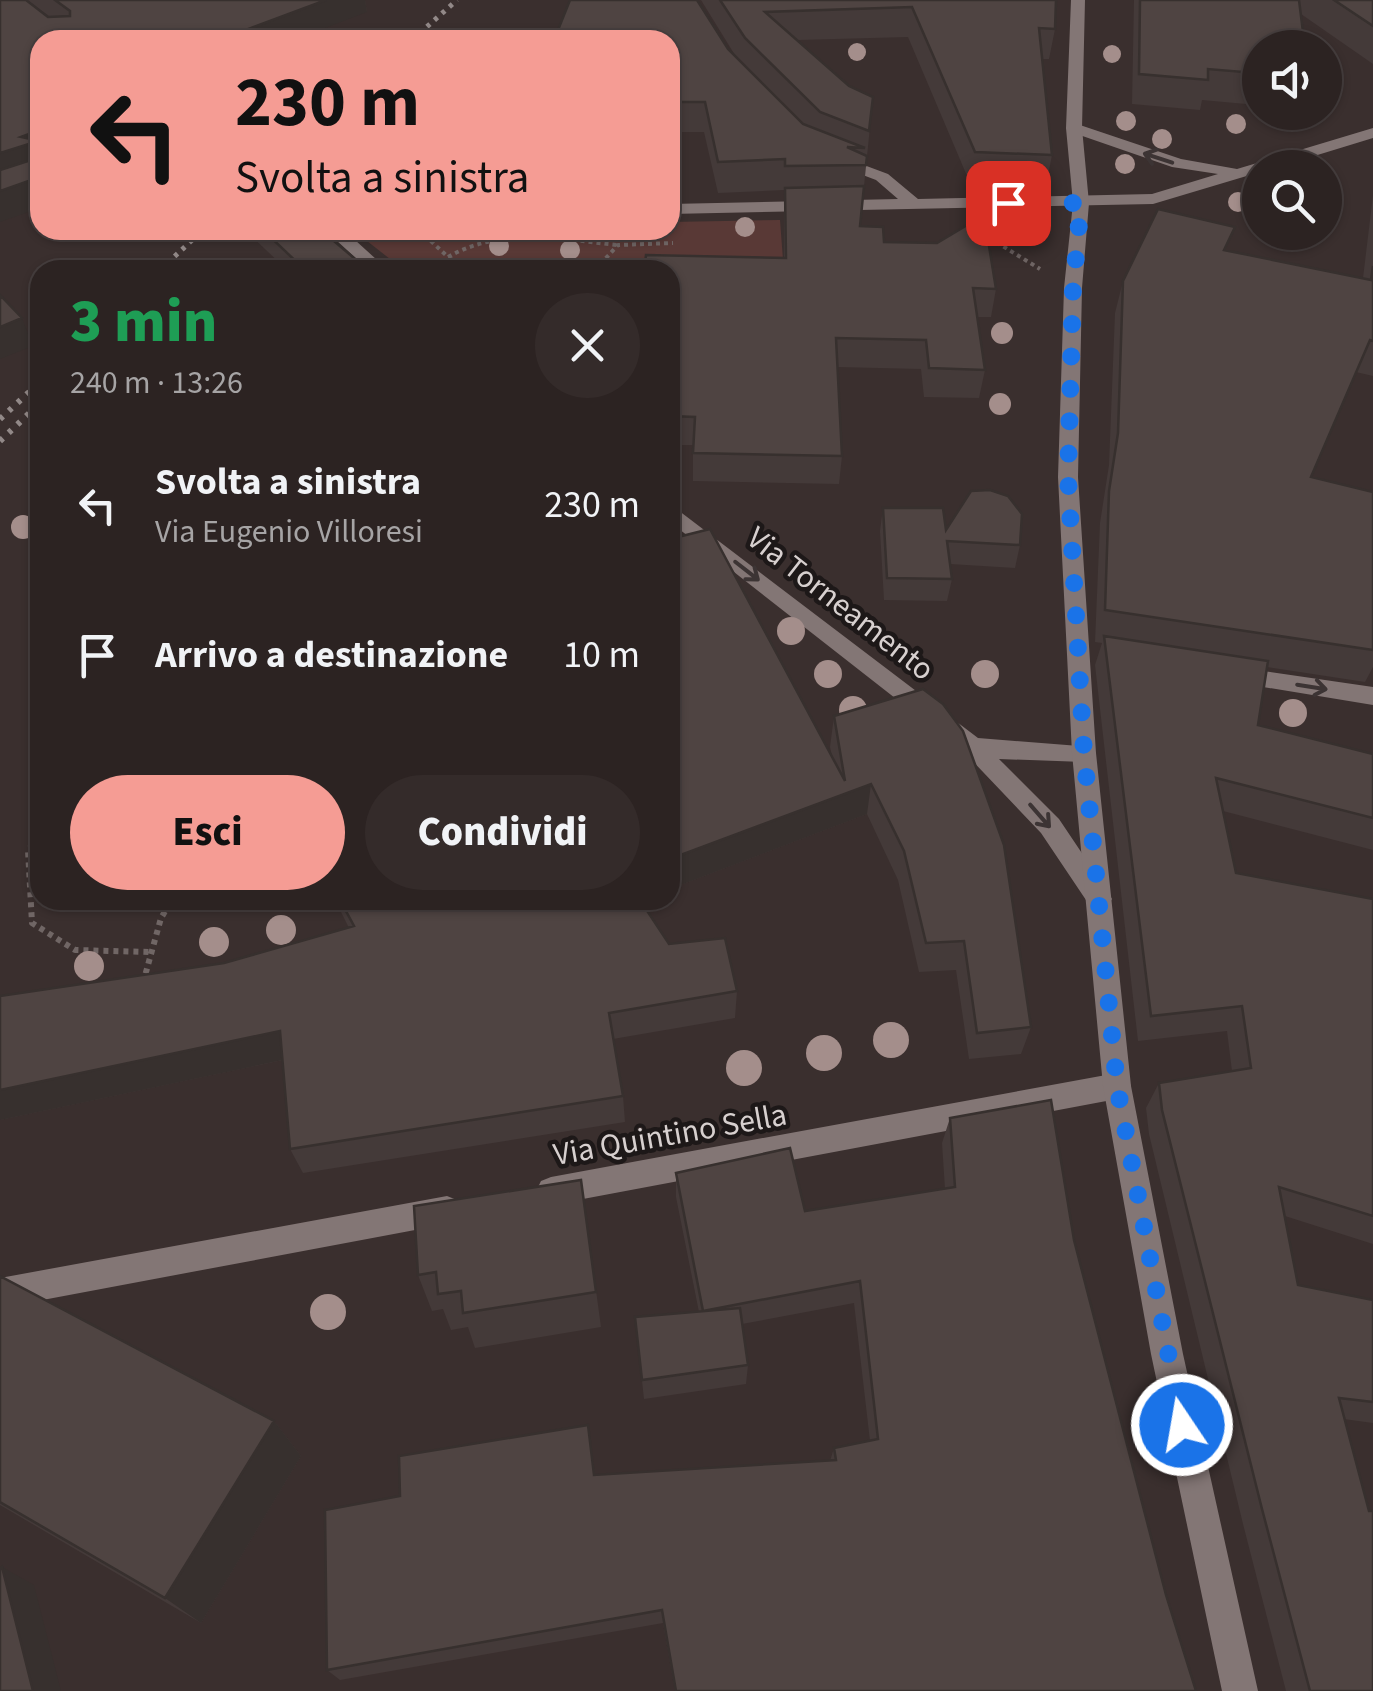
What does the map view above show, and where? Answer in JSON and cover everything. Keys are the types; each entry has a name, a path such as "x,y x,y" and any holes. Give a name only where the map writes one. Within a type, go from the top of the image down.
{"street":[{"path":"1078,0 1074,128 1081,203 1073,288 1068,477 1087,652 1084,753 1117,1086 1167,1354 1240,1691"},
{"path":"1074,128 1178,164 1242,172"},
{"path":"1317,150 1373,133"},
{"path":"828,156 882,177 914,204"},
{"path":"680,209 1152,199 1242,173"},
{"path":"345,240 368,260"},
{"name":"Via Torneamento","path":"680,519 972,746 1050,826 1099,899"},
{"path":"1215,672 1373,696"},
{"path":"972,746 1026,753 1084,753"},
{"name":"Via Quintino Sella","path":"520,1197 1117,1086"},
{"path":"0,1293 482,1204"}],"path":[{"path":"942,204 988,239 1073,288"},
{"path":"970,240 988,239"},
{"path":"430,240 455,260"},
{"path":"448,256 459,248 493,240 618,246"},
{"path":"30,848 30,886"},
{"path":"31,910 32,923 75,950 150,952"},
{"path":"142,986 150,952 168,910"}],"shaded area":[{"path":"780,220 785,286 680,271 680,260 391,260 366,240 680,240 680,222"}],"building":[{"path":"0,0 26,0 48,17 70,16 70,11 55,0 326,0 246,30 30,30 30,134 21,137 30,139 30,144 0,153"},
{"path":"570,0 697,0 728,49 803,124 865,148 847,147 867,156 866,165 785,166 785,159 718,162 705,102 680,102 680,30 558,30"},
{"path":"720,0 1056,0 1055,29 1039,28 1052,155 975,152 912,7 765,12 849,86 873,97 869,131 820,112 745,38"},
{"path":"1140,0 1299,0 1303,30 1242,30 1242,72 1208,69 1208,80 1139,74"},
{"path":"1334,0 1373,0 1373,26"},
{"path":"30,160 30,180 0,191 0,170"},
{"path":"864,186 860,226 883,227 884,242 937,243 984,215 996,289 973,288 985,370 929,368 926,340 836,338 842,456 693,453 695,417 680,416 680,260 645,260 646,255 786,258 785,188"},
{"path":"1158,209 1235,227 1224,250 1371,280 1373,266 1373,341 1370,340 1311,477 1373,492 1373,650 1105,610 1109,491 1118,433 1123,281"},
{"path":"274,240 333,240 356,260 294,260"},
{"path":"0,295 22,318 0,327"},
{"path":"990,490 1008,496 1022,514 1020,545 947,541 952,579 887,578 883,508 943,508 946,530 971,491"},
{"path":"710,529 845,781 834,716 923,689 943,704 963,731 1004,845 1031,1027 977,1033 964,941 926,943 904,851 871,784 680,855 680,536"},
{"path":"1104,636 1268,661 1258,725 1373,754 1373,818 1216,778 1236,873 1373,899 1373,1216 1279,1187 1298,1285 1373,1300 1373,1402 1339,1398 1369,1511 1373,1511 1373,1691 1310,1691 1262,1509 1162,1110 1159,1083 1251,1068 1242,1006 1151,1016"},
{"path":"345,910 647,910 669,944 725,938 737,991 609,1013 623,1096 290,1149 280,1031 0,1090 0,996 224,963 354,926"},
{"path":"1051,1100 1074,1240 1166,1595 1196,1691 676,1691 662,1610 327,1670 325,1510 400,1496 399,1456 588,1425 594,1475 836,1460 834,1448 878,1439 860,1281 703,1311 676,1173 790,1148 805,1211 955,1187 950,1118"},
{"path":"581,1180 596,1292 463,1313 461,1291 438,1294 436,1272 418,1275 414,1206"},
{"path":"0,1276 274,1421 165,1598 0,1502"},
{"path":"740,1308 748,1365 642,1380 635,1317"},
{"path":"2,1567 33,1691 0,1691"}],"railway":[{"path":"423,30 457,0"},
{"path":"171,260 192,240"},
{"path":"0,419 30,391"},
{"path":"0,441 30,412"}],"route":[{"path":"1008,203 1081,203 1073,288 1068,477 1084,753 1117,1086 1182,1425"}]}
